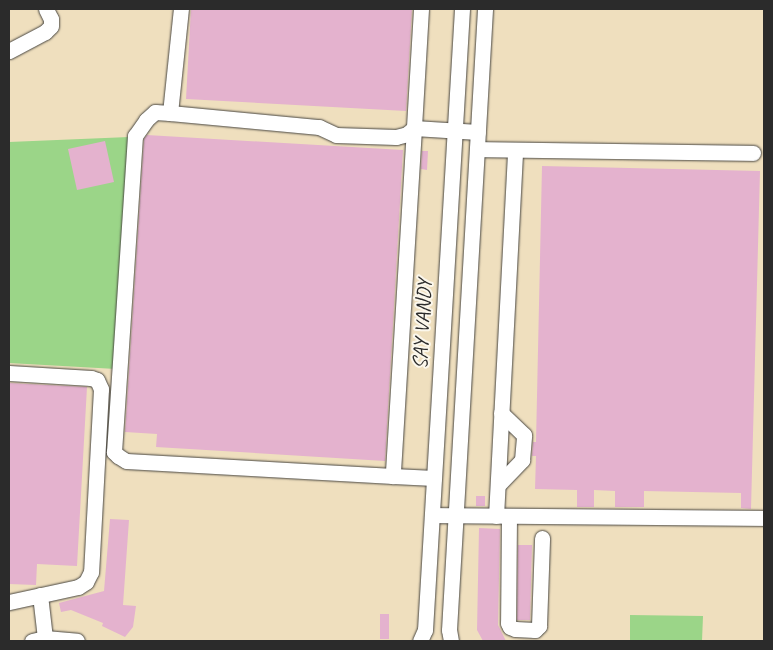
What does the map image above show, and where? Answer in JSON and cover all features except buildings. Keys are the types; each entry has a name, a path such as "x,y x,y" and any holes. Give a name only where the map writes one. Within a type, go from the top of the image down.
{"street":[{"path":"10,48 45,32 51,26 51,20 46,9"},
{"path":"170,113 181,9"},
{"path":"393,476 421,9"},
{"name":"SAY VANDY","path":"420,641 425,630 462,9"},
{"name":"SAY VANDY","path":"451,641 449,630 455,516 485,9"},
{"path":"434,478 126,461 114,452 135,136 146,120 155,112 319,126 336,135 396,137 407,134 414,128 478,132"},
{"path":"477,149 753,153"},
{"path":"515,150 498,485 503,516 508,623 510,628 535,630 539,626 542,538"},
{"path":"9,373 91,378 97,380 101,389 91,572 86,582 78,587 9,602"},
{"path":"498,485 522,460 524,435 502,413"},
{"path":"432,515 764,518"},
{"path":"40,595 48,640 77,641"}],"green space":[{"path":"129,137 116,369 9,363 9,142"},
{"path":"630,615 703,616 702,641 630,641"}]}
